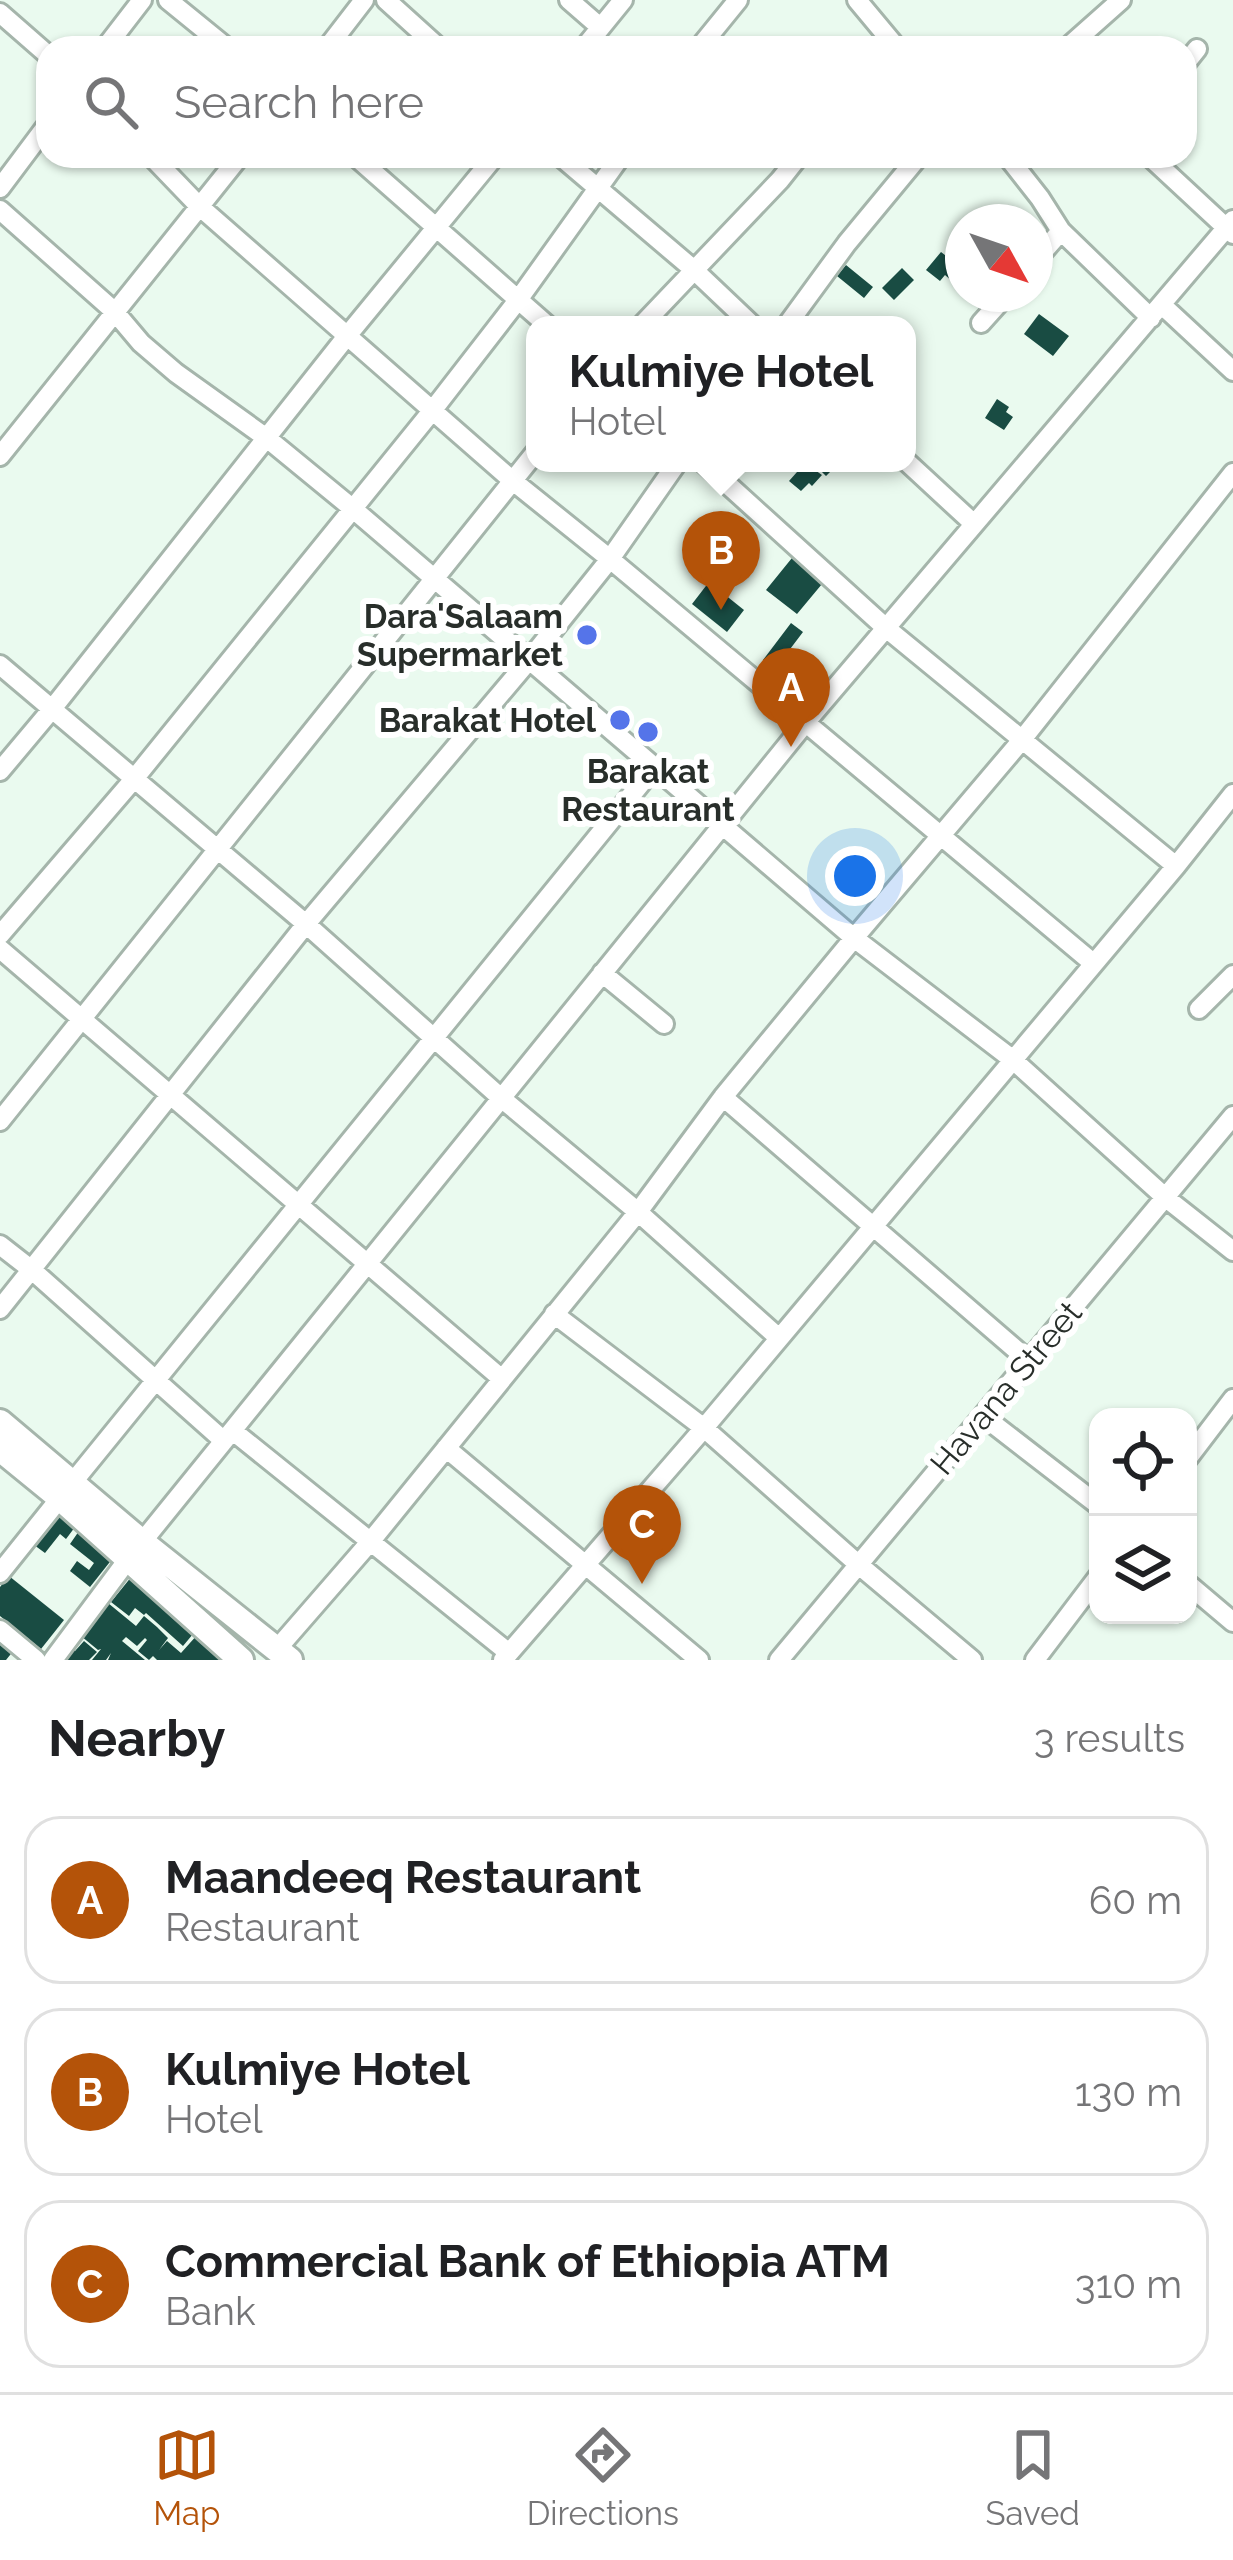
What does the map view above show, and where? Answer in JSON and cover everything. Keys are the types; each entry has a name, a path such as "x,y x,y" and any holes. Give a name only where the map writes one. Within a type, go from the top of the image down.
{"main road":[{"path":"0,1422 66,1490 135,1550 274,1657"},
{"path":"0,1449 66,1490"},
{"path":"135,1550 241,1660"}],"street":[{"path":"114,36 142,0"},
{"path":"168,0 212,36"},
{"path":"336,36 364,0"},
{"path":"386,0 426,36"},
{"path":"569,0 600,28"},
{"path":"594,36 622,0"},
{"path":"708,36 738,0"},
{"path":"857,0 884,36"},
{"path":"1080,36 1121,0"},
{"path":"0,13 36,44"},
{"path":"0,188 36,140"},
{"path":"163,168 199,206 513,481 1094,963"},
{"path":"0,456 230,168"},
{"path":"369,168 537,316"},
{"path":"0,771 485,168"},
{"path":"573,168 743,316"},
{"path":"0,935 134,779 432,411 612,168"},
{"path":"650,316 790,168"},
{"path":"794,316 909,168"},
{"path":"1016,168 1061,231 1233,371"},
{"path":"53,1660 135,1550 806,722 1231,227 1163,168"},
{"path":"0,210 114,311 176,374 268,439 352,508 854,938 1012,1059 1166,1198 1233,1251"},
{"path":"1053,240 1061,231"},
{"path":"981,323 990,312"},
{"path":"0,1121 526,464"},
{"path":"916,470 973,523"},
{"path":"0,1309 306,924 530,659 610,559 671,472"},
{"path":"714,472 886,628 1176,866"},
{"path":"274,1657 638,1212 723,1097 1021,741 1233,473"},
{"path":"0,664 779,1338"},
{"path":"0,1574 655,766"},
{"path":"0,1245 156,1379 370,1542 506,1656 704,1428 1233,794"},
{"path":"0,949 502,1379"},
{"path":"602,973 664,1024"},
{"path":"1198,1009 1233,975"},
{"path":"723,1097 1028,1360"},
{"name":"Havana Street","path":"779,1660 1233,1116"},
{"path":"554,1314 704,1428 972,1660"},
{"path":"1197,1446 1233,1399"},
{"path":"983,1417 1089,1498"},
{"path":"446,1448 699,1660"},
{"path":"1035,1660 1089,1589"},
{"path":"1197,1592 1233,1622"},
{"path":"0,1630 37,1660"}],"building":[{"path":"941,252 945,255 945,275 940,281 926,270"},
{"path":"846,265 873,287 864,298 837,276"},
{"path":"902,268 914,280 894,300 882,288"},
{"path":"1039,314 1069,336 1053,356 1024,334"},
{"path":"997,399 1009,407 1006,412 1013,417 1004,430 985,418"},
{"path":"797,472 822,475 801,491 789,481"},
{"path":"796,553 827,578 797,614 766,590"},
{"path":"709,582 744,610 727,632 692,604"},
{"path":"791,623 803,632 775,669 763,660"},
{"path":"55,1511 75,1527 66,1539 60,1534 45,1553 30,1542"},
{"path":"79,1531 113,1558 90,1587 70,1571 77,1561 89,1570 94,1563 70,1544"},
{"path":"9,1576 64,1620 41,1649 0,1616 0,1587"},
{"path":"132,1576 193,1634 183,1646 146,1613 135,1608 129,1616 111,1602"},
{"path":"108,1603 136,1626 144,1616 157,1627 168,1638 159,1650 167,1641 181,1653 198,1634 224,1658 157,1660 153,1656 149,1660 138,1651 145,1638 137,1646 126,1637 122,1641 145,1660 108,1660 111,1653 106,1660 92,1660 101,1649 81,1636"},
{"path":"0,1631 18,1645 6,1660 0,1660"},
{"path":"84,1641 97,1652 89,1660 63,1660 72,1649"}],"place":[{"name":"Kulmiye Hotel","path":"721,610"},
{"name":"Dara'Salaam Supermarket","path":"587,635"},
{"name":"Barakat Hotel","path":"620,720"},
{"name":"Barakat Restaurant","path":"648,732"},
{"name":"Maandeeq Restaurant","path":"791,747"},
{"name":"Commercial Bank of Ethiopia ATM","path":"642,1584"}]}
